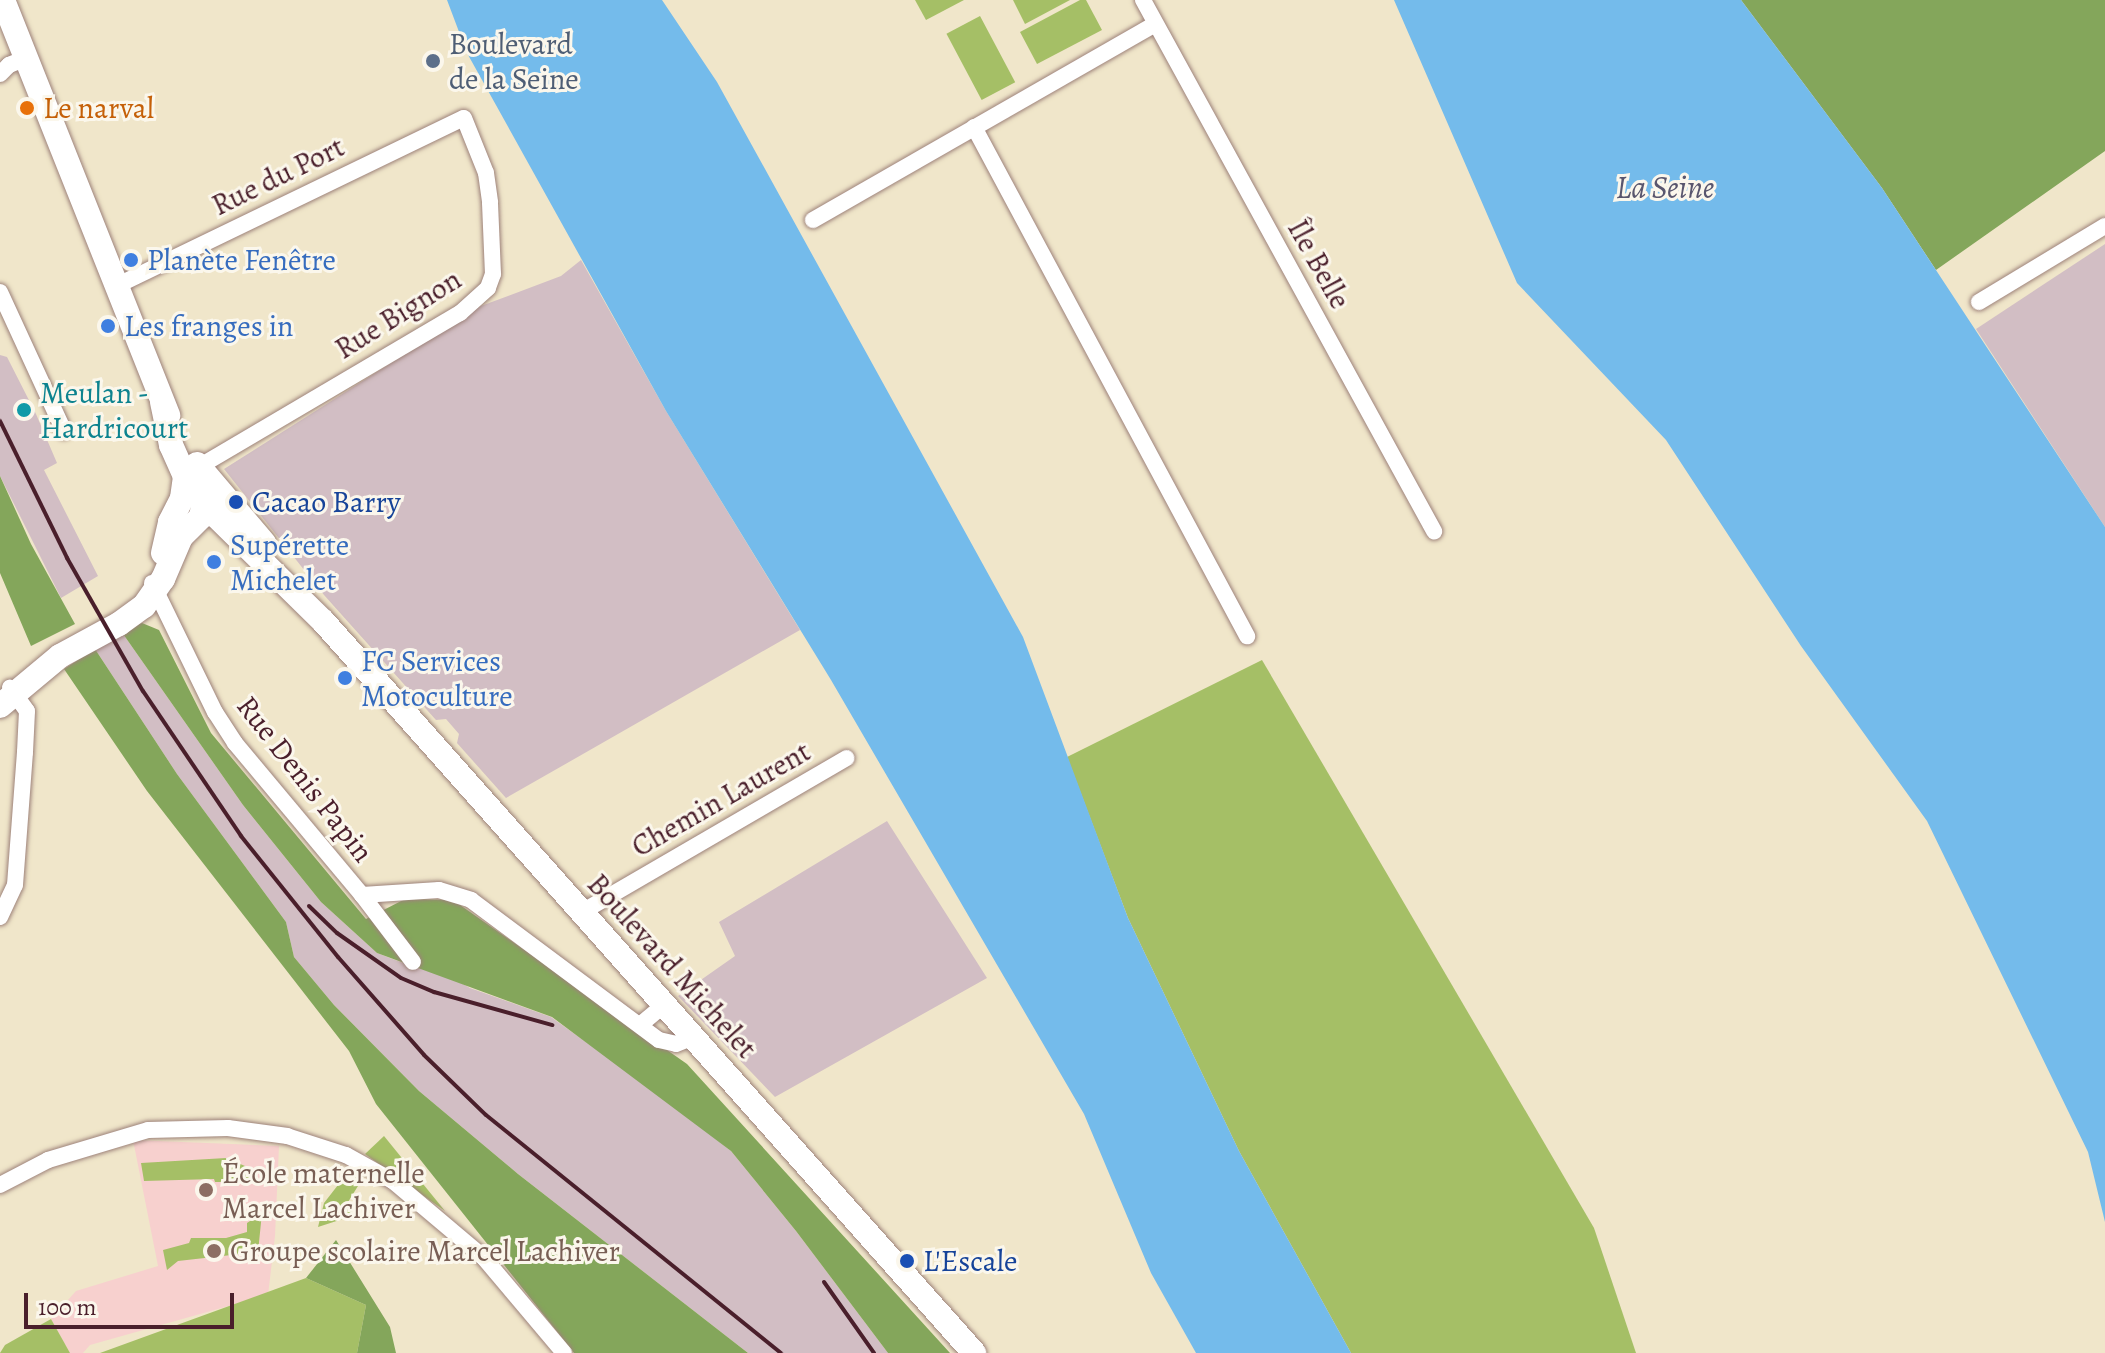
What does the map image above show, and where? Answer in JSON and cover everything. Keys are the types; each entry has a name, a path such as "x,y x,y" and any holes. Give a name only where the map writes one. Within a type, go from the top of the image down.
{"main road":[{"name":"Boulevard Michelet","path":"3,0 162,402 171,445 202,494 270,550 323,621 974,1353"},
{"path":"6,698 60,656 137,613 153,584 170,522 202,494"}],"street":[{"name":"Île Belle","path":"1143,0 1434,531"},
{"path":"813,220 1155,24"},
{"path":"0,74 9,65 26,58"},
{"name":"Rue du Port","path":"116,286 464,118"},
{"name":"Rue Bignon","path":"202,494 460,313 488,288 493,274 486,173 464,118"},
{"path":"974,127 1247,636"},
{"path":"1979,302 2105,226"},
{"path":"0,292 64,431"},
{"name":"Rue Denis Papin","path":"153,584 215,712 235,743 362,895 439,890 471,900 669,1044 693,1037"},
{"path":"0,917 15,885 27,711 6,698"},
{"name":"Chemin Laurent","path":"582,912 847,758"},
{"path":"362,895 413,962"},
{"path":"640,1025 664,1005"},
{"path":"0,1185 48,1160 148,1130 259,1131 320,1146 372,1166 430,1211 500,1274 564,1353"}],"shaded area":[{"path":"2105,244 2105,527 1976,329"},
{"path":"581,260 666,411 800,630 506,798 457,743 459,734 446,719 436,720 324,595 224,469 481,306 561,276"},
{"path":"0,355 7,357 36,414 57,463 44,470 98,576 61,598 0,476"},
{"path":"121,631 243,805 321,902 377,953 403,963 423,961 470,988 551,1017 667,1100 731,1151 888,1353 748,1353 518,1174 419,1091 334,1005 294,957 286,922 177,774 95,649"},
{"path":"887,821 987,978 775,1097 678,996 735,956 719,922"},
{"name":"Groupe scolaire Marcel Lachiver","path":"133,1140 279,1146 275,1236 268,1295 90,1345 83,1353 70,1353 51,1319 76,1291 158,1266"}],"green space":[{"path":"915,0 964,0 926,20"},
{"path":"1013,0 1070,0 1025,24"},
{"path":"1080,0 1086,0 1102,30 1037,64 1020,32"},
{"path":"1741,0 2105,0 2105,151 1936,270 1882,188"},
{"path":"980,16 1015,82 982,100 946,34"},
{"path":"0,476 31,544 75,624 31,646 0,573"},
{"path":"142,623 159,630 211,733 366,919 405,899 453,900 687,1064 950,1353 888,1353 731,1151 552,1017 377,953 321,902 243,805 121,631"},
{"path":"95,649 177,774 286,922 294,957 334,1005 419,1091 518,1174 748,1353 574,1353 376,1104 349,1051 147,791 64,669"},
{"path":"1262,660 1594,1228 1636,1353 1351,1353 1239,1151 1128,918 1067,757"},
{"path":"384,1136 445,1211 365,1154"},
{"path":"226,1158 245,1166 256,1182 215,1182 214,1179 144,1181 141,1163"},
{"path":"352,1167 366,1173 345,1207 351,1210 352,1216 318,1227 324,1203"},
{"path":"262,1213 258,1252 178,1261 167,1270 163,1250 189,1243 191,1238 226,1238 247,1232 247,1223"},
{"path":"336,1240 390,1327 396,1353 357,1353 366,1305 306,1278"},
{"path":"306,1278 366,1305 357,1353 100,1353"},
{"path":"51,1319 70,1353 0,1353 5,1345"}],"water":[{"path":"447,0 662,0 717,82 1023,637 1128,918 1239,1151 1351,1353 1196,1353 1151,1273 1084,1114 831,680 666,411 467,53"},
{"name":"La Seine","path":"1394,0 1741,0 1882,188 2105,527 2105,1222 2088,1152 1927,821 1801,646 1666,440 1517,283"}],"railway":[{"path":"0,421 67,558 143,691 241,836 338,957 424,1055 486,1115 781,1353"},
{"path":"309,906 337,933 401,978 434,992 552,1025"},
{"path":"824,1282 874,1353"}],"place":[{"name":"Boulevard de la Seine","path":"433,61"},
{"name":"Le narval","path":"27,108"},
{"name":"Planète Fenêtre","path":"131,260"},
{"name":"Les franges in","path":"108,326"},
{"name":"Meulan - Hardricourt","path":"24,410"},
{"name":"Cacao Barry","path":"236,502"},
{"name":"Supérette Michelet","path":"214,562"},
{"name":"FC Services Motoculture","path":"345,678"},
{"name":"École maternelle Marcel Lachiver","path":"206,1190"},
{"name":"Groupe scolaire Marcel Lachiver","path":"214,1251"},
{"name":"L'Escale","path":"907,1261"}]}
